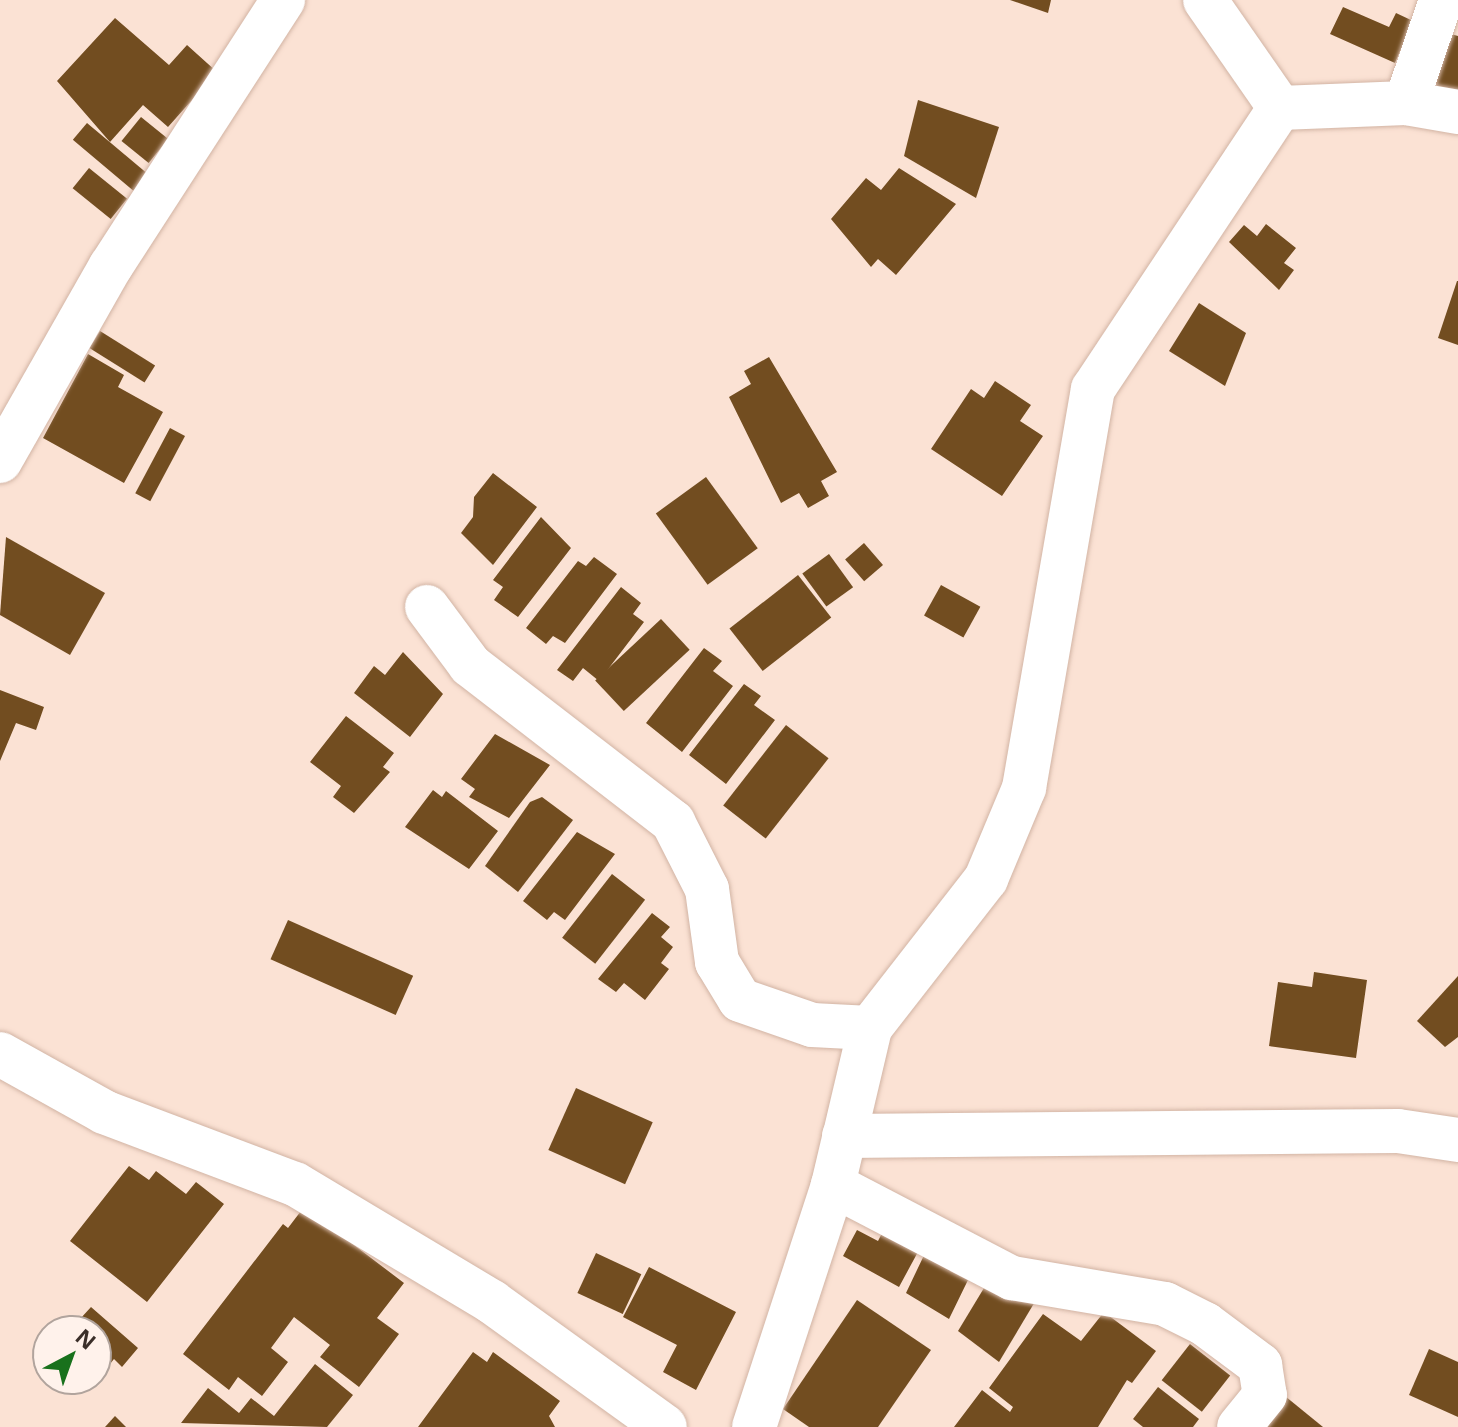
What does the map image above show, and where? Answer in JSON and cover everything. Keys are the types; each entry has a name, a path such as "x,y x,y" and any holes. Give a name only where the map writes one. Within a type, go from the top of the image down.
{"street":[{"path":"0,461 111,266 283,0"},
{"path":"1205,0 1280,108"},
{"path":"1406,103 1441,0"},
{"path":"1280,108 1406,103 1458,112"},
{"path":"754,1427 833,1185 870,1028 986,879 1024,788 1093,389 1280,108"},
{"path":"427,607 470,665 673,822 707,889 717,962 740,1000 812,1025 870,1028"},
{"path":"0,1054 104,1112 295,1184 492,1302 665,1427"},
{"path":"844,1136 1398,1131 1458,1140"},
{"path":"833,1185 1012,1278 1165,1304 1205,1324 1260,1365 1265,1395 1239,1427"}],"building":[{"path":"1010,0 1051,0 1048,13"},
{"path":"1343,7 1389,27 1396,13 1413,21 1395,63 1330,34"},
{"path":"115,18 169,65 187,45 217,72 168,127 143,105 110,142 57,81"},
{"path":"1437,30 1458,36 1458,97 1421,86"},
{"path":"918,100 999,127 976,198 904,156"},
{"path":"141,117 168,139 149,163 121,141"},
{"path":"87,123 148,174 133,191 73,140"},
{"path":"89,168 127,199 111,219 73,188"},
{"path":"899,168 956,204 896,275 878,259 871,267 831,219 866,178 881,190"},
{"path":"1266,224 1296,248 1284,263 1294,270 1279,290 1229,242 1244,225 1257,236"},
{"path":"1458,281 1458,345 1438,338"},
{"path":"1199,303 1246,333 1225,386 1169,351"},
{"path":"100,331 155,365 145,382 89,348"},
{"path":"88,354 124,375 118,387 163,412 124,483 43,438"},
{"path":"769,357 837,472 821,481 829,496 808,508 799,493 781,503 729,397 751,384 744,371"},
{"path":"995,381 1031,405 1020,421 1043,436 1002,496 931,449 971,389 984,398"},
{"path":"170,428 185,436 150,501 135,493"},
{"path":"493,473 537,507 493,565 461,533 473,517 474,497"},
{"path":"706,477 758,548 708,585 656,513"},
{"path":"541,517 571,548 518,617 494,600 503,587 493,580"},
{"path":"6,537 105,593 70,655 0,615"},
{"path":"864,543 883,565 864,581 845,559"},
{"path":"829,554 853,587 826,607 802,573"},
{"path":"594,557 617,574 565,643 553,636 546,644 526,628 578,561 586,566"},
{"path":"798,575 831,618 763,671 729,629"},
{"path":"941,585 980,607 963,637 924,616"},
{"path":"621,587 641,603 633,614 644,622 599,681 583,668 573,681 557,670"},
{"path":"661,619 690,650 624,711 595,680"},
{"path":"704,648 722,661 713,671 733,686 682,752 646,723"},
{"path":"403,652 443,694 410,737 354,693 374,666 385,675"},
{"path":"744,684 761,696 754,705 775,720 726,784 689,755"},
{"path":"0,690 44,707 36,730 16,723 0,761"},
{"path":"346,716 394,753 383,767 390,772 354,813 333,797 341,786 310,762"},
{"path":"786,725 829,758 766,839 723,805"},
{"path":"495,734 550,765 509,818 469,797 475,789 461,779"},
{"path":"433,790 442,797 446,791 498,831 469,869 405,827"},
{"path":"542,797 573,820 518,892 485,866 530,802"},
{"path":"577,832 615,854 565,920 554,912 547,920 523,901"},
{"path":"612,874 645,900 595,964 562,938"},
{"path":"652,913 670,927 661,937 673,947 661,963 669,969 645,1000 624,983 616,992 598,979"},
{"path":"288,920 413,976 396,1015 271,959"},
{"path":"1314,972 1367,980 1356,1058 1269,1046 1278,982 1312,987"},
{"path":"1458,976 1458,1037 1445,1047 1417,1021"},
{"path":"576,1088 653,1122 625,1184 548,1150"},
{"path":"129,1166 149,1180 156,1171 186,1194 196,1182 224,1204 147,1302 70,1241"},
{"path":"304,1207 404,1283 377,1318 399,1334 359,1387 320,1357 330,1345 294,1317 271,1348 288,1362 262,1396 238,1377 229,1390 183,1354 283,1224 288,1228"},
{"path":"857,1230 878,1241 883,1231 919,1250 899,1287 843,1256"},
{"path":"927,1249 955,1262 950,1271 968,1280 949,1319 906,1293"},
{"path":"596,1253 641,1274 623,1314 577,1293"},
{"path":"649,1267 736,1312 696,1390 663,1372 677,1345 623,1317"},
{"path":"987,1283 1036,1300 999,1362 958,1331"},
{"path":"857,1300 931,1350 878,1427 809,1427 783,1409"},
{"path":"91,1307 100,1315 84,1315"},
{"path":"1104,1312 1156,1351 1132,1383 1127,1380 1098,1427 954,1427 982,1390 1010,1412 1013,1407 989,1388 1043,1314 1081,1341"},
{"path":"112,1325 138,1348 122,1367 114,1359 112,1361"},
{"path":"1190,1344 1230,1375 1202,1412 1162,1380"},
{"path":"1429,1349 1458,1362 1458,1417 1409,1395"},
{"path":"473,1352 487,1362 493,1352 560,1401 549,1416 555,1427 418,1427"},
{"path":"315,1364 353,1395 327,1427 181,1423 208,1388 239,1413 251,1398 274,1416"},
{"path":"1158,1387 1199,1419 1193,1427 1143,1427 1133,1419"},
{"path":"1280,1392 1323,1427 1251,1427"},
{"path":"115,1416 126,1427 105,1427"}]}
